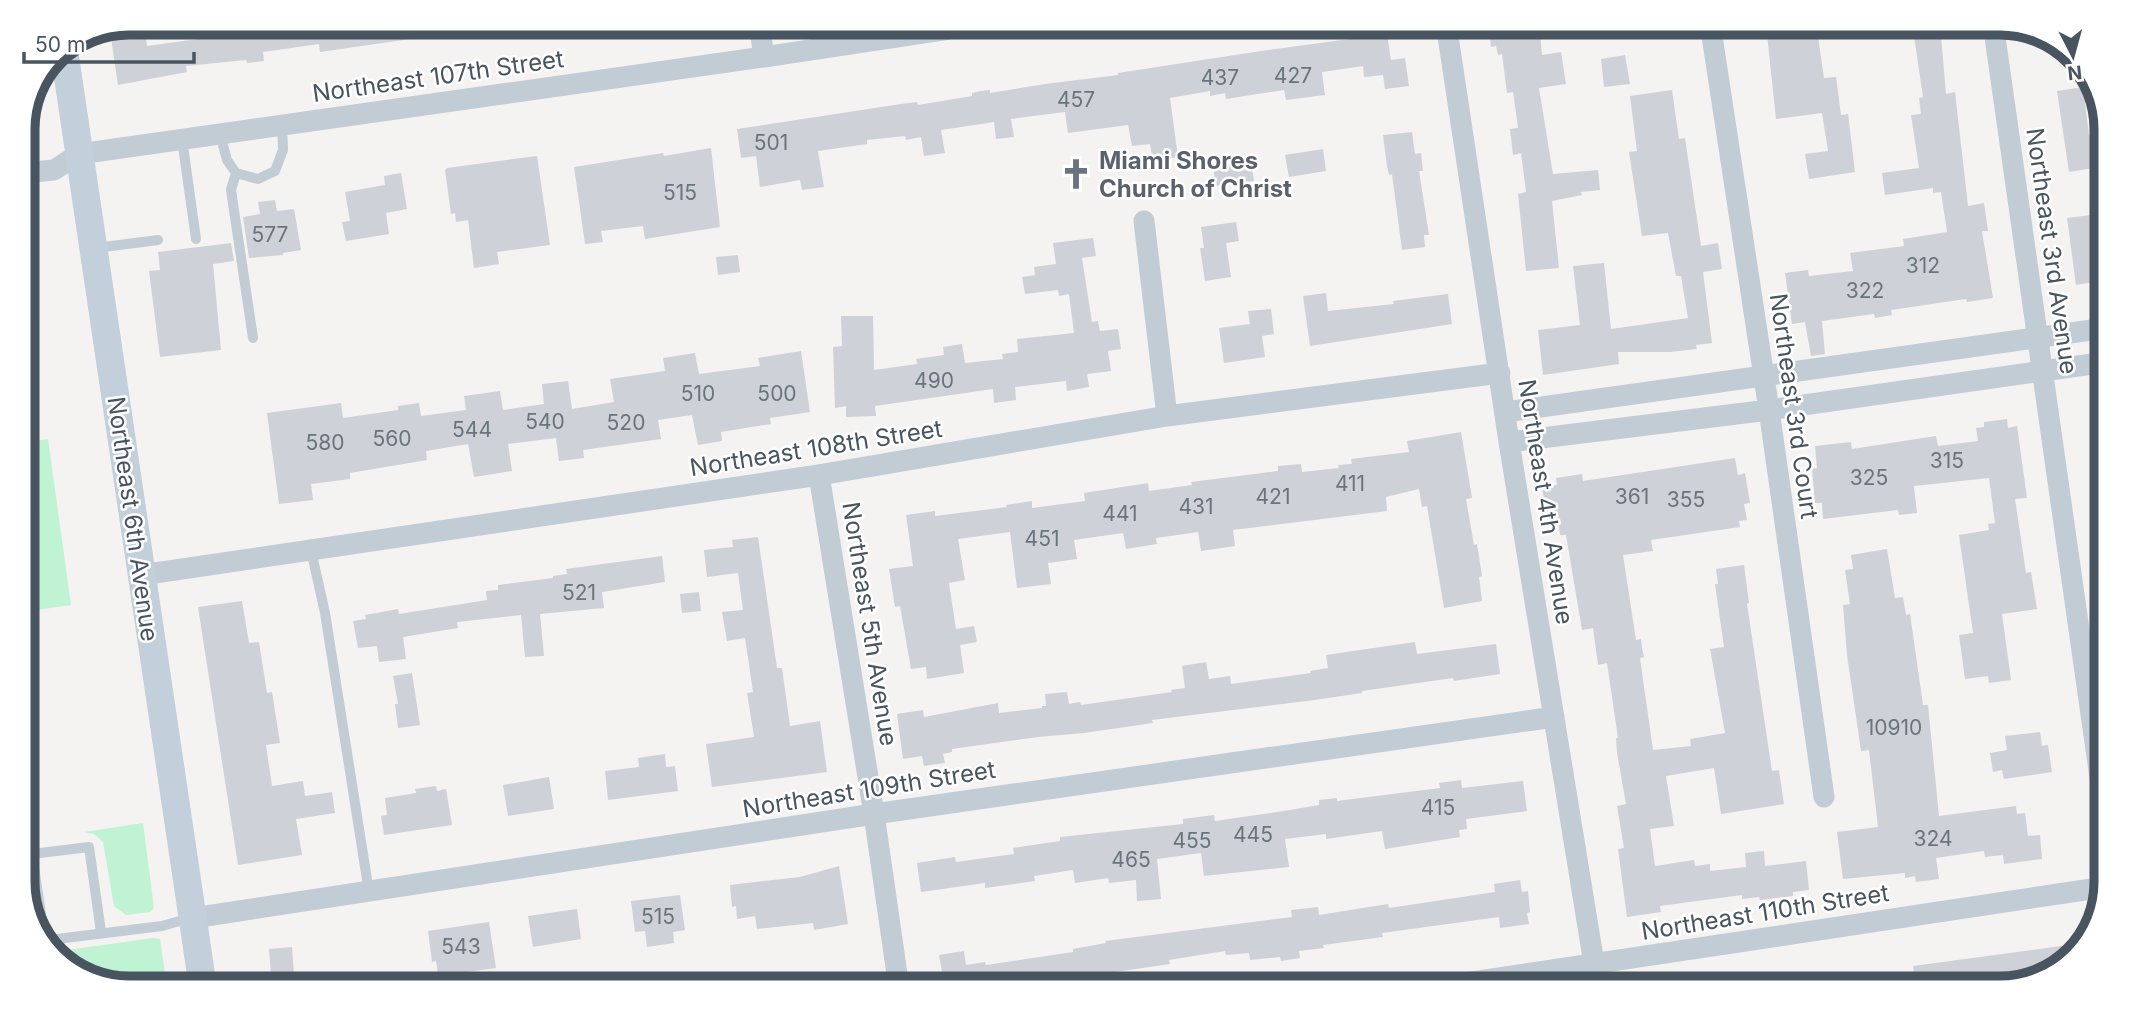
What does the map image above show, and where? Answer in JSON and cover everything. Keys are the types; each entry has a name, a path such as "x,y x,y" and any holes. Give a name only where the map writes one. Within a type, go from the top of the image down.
{"main road":[{"name":"Northeast 6th Avenue","path":"65,60 201,976"}],"street":[{"path":"761,35 764,57"},
{"name":"Northeast 107th Street","path":"35,172 54,170 79,154 910,35"},
{"name":"Northeast 4th Avenue","path":"1448,35 1509,442 1596,976"},
{"name":"Northeast 3rd Court","path":"1712,35 1824,797"},
{"name":"Northeast 3rd Avenue","path":"1995,35 2094,736"},
{"path":"1144,220 1167,416"},
{"path":"1505,412 2094,330"},
{"path":"1509,442 1769,410 2094,364"},
{"name":"Northeast 108th Street","path":"141,575 820,475 1167,416 1500,373"},
{"name":"Northeast 5th Avenue","path":"820,475 897,976"},
{"name":"Northeast 109th Street","path":"193,918 874,814 1554,717"},
{"name":"Northeast 110th Street","path":"1514,976 2093,889"}],"lane":[{"path":"220,134 226,160 236,173 258,179 275,171 283,150 282,125"},
{"path":"182,139 196,239"},
{"path":"236,173 231,190 253,338"},
{"path":"93,248 158,240"},
{"path":"312,550 325,612 369,892"},
{"path":"35,854 89,846 101,932"},
{"path":"55,939 162,926 193,918"}],"green space":[{"path":"48,439 71,605 35,610 35,441"},
{"path":"143,823 154,908 150,912 126,915 114,906 103,842 94,834 84,832"},
{"path":"160,939 165,976 111,974 93,969 65,950"}],"building":[{"path":"146,35 147,46 227,35 438,35 320,52 319,44 263,52 264,61 247,63 246,60 186,66 187,72 118,85 111,37"},
{"path":"1387,35 1391,60 1405,58 1409,86 1385,89 1383,75 1364,77 1363,66 1322,72 1325,95 1286,100 1284,90 1226,99 1225,93 1210,96 1210,91 1170,98 1178,157 1153,161 1150,144 1132,146 1128,125 1068,133 1065,112 1011,119 1014,137 996,139 994,122 941,130 945,153 924,156 921,137 906,140 905,136 867,140 867,144 818,151 824,187 802,190 800,180 760,187 756,156 741,158 737,129 901,104 917,102 918,105 972,96 972,93 981,91 990,90 990,93 1118,75 1261,51"},
{"path":"1490,35 1540,35 1542,55 1561,52 1566,84 1539,88 1553,174 1598,170 1600,190 1581,192 1582,195 1552,201 1559,268 1526,271 1518,194 1526,192 1521,153 1513,155 1510,129 1518,128 1513,92 1507,93 1502,54 1498,55 1496,46 1491,47"},
{"path":"1767,35 1818,35 1824,78 1836,77 1841,115 1848,114 1855,172 1809,179 1805,154 1828,151 1822,113 1776,119"},
{"path":"1914,35 1941,35 1946,94 1955,92 1968,206 1984,203 1988,231 1982,231 1993,298 1967,302 1966,299 1891,310 1892,315 1875,318 1874,314 1822,321 1825,354 1811,356 1805,322 1792,324 1785,273 1808,270 1809,276 1853,271 1850,253 1904,246 1903,239 1947,232 1941,192 1933,193 1933,188 1885,195 1882,173 1919,168 1911,115 1921,114 1919,98 1923,97"},
{"path":"1625,55 1630,84 1604,87 1601,59"},
{"path":"1672,90 1679,139 1685,138 1701,246 1718,243 1722,269 1703,272 1712,343 1696,345 1697,349 1670,352 1618,352 1619,364 1543,375 1538,330 1580,325 1573,266 1604,263 1611,329 1688,318 1681,276 1676,276 1668,233 1642,236 1629,152 1637,151 1630,96"},
{"path":"2057,91 2084,91 2089,135 2094,134 2094,168 2069,172"},
{"path":"1412,132 1415,154 1421,153 1423,171 1419,171 1429,235 1424,235 1425,247 1402,250 1392,174 1389,175 1383,135"},
{"path":"711,148 720,227 645,239 643,226 601,231 603,242 585,244 574,167"},
{"path":"1323,149 1326,171 1289,177 1285,155"},
{"path":"537,156 550,245 497,252 499,264 474,268 468,220 456,222 455,213 451,214 445,170"},
{"path":"1251,160 1254,181 1216,186 1213,166"},
{"path":"401,173 407,209 386,213 389,234 346,241 342,222 350,221 345,192 385,185 384,176"},
{"path":"275,200 277,211 294,209 301,250 283,255 249,258 243,217 260,214 258,202"},
{"path":"2094,215 2094,282 2076,285 2067,218"},
{"path":"1236,222 1239,241 1226,243 1231,277 1205,281 1200,248 1204,248 1201,227"},
{"path":"1093,238 1096,256 1082,258 1092,322 1098,321 1100,331 1118,329 1121,349 1108,351 1111,371 1087,374 1089,387 1067,391 1066,381 1015,387 1016,400 994,403 993,389 875,406 876,416 846,417 846,406 835,408 833,347 842,346 841,316 873,316 874,370 917,364 916,359 944,355 943,347 962,344 965,363 1003,359 1002,354 1018,352 1017,339 1074,333 1069,294 1059,296 1058,290 1025,294 1022,277 1035,275 1034,267 1056,264 1053,243"},
{"path":"231,243 234,261 213,264 221,350 160,357 149,271 160,270 158,252"},
{"path":"738,255 740,272 718,275 716,257"},
{"path":"1326,293 1328,311 1394,304 1393,301 1448,294 1452,324 1310,346 1303,296"},
{"path":"1271,309 1274,334 1262,336 1265,357 1224,363 1219,328 1250,324 1248,311"},
{"path":"801,351 810,412 770,418 771,424 721,432 722,441 698,445 692,415 658,420 661,439 583,450 584,458 559,461 556,438 508,444 512,471 474,477 468,444 426,451 427,460 350,473 350,479 311,484 313,500 279,504 267,413 341,403 343,418 398,410 398,406 419,403 421,416 466,410 464,396 500,391 503,410 544,404 542,384 568,381 572,409 614,402 610,379 665,371 663,358 695,353 699,374 760,366 758,358"},
{"path":"2007,419 2008,428 2017,426 2027,498 2015,499 2026,573 2031,572 2037,609 2002,614 2011,680 1989,683 1988,676 1965,679 1959,635 1973,633 1959,535 1989,530 1988,524 1995,523 1989,478 1914,486 1917,513 1899,515 1898,510 1823,519 1822,503 1815,503 1812,469 1817,468 1815,446 1851,442 1852,449 1936,436 1938,446 1978,441 1976,428 1984,427 1984,422"},
{"path":"1461,432 1472,498 1466,499 1474,545 1477,544 1482,576 1479,577 1482,601 1444,608 1427,506 1422,507 1419,489 1386,497 1387,511 1233,530 1235,546 1201,551 1198,532 1156,538 1157,544 1126,549 1123,533 1074,540 1077,559 1048,563 1051,584 1017,588 1010,532 958,539 965,580 949,583 956,629 974,626 977,642 960,645 964,673 927,679 926,667 911,669 900,606 895,607 889,569 913,566 906,515 935,511 935,516 1007,507 1006,505 1032,501 1032,508 1085,501 1084,493 1148,483 1149,491 1192,485 1191,482 1278,471 1278,466 1301,464 1302,472 1339,468 1338,465 1352,464 1351,459 1409,452 1407,441"},
{"path":"1735,458 1738,475 1745,473 1750,503 1744,504 1747,520 1739,521 1740,527 1651,540 1653,551 1623,555 1636,640 1641,639 1644,657 1640,658 1653,750 1691,746 1690,739 1725,733 1710,649 1724,647 1715,584 1718,584 1716,569 1744,565 1747,604 1772,771 1779,770 1784,804 1721,814 1714,768 1666,776 1674,826 1650,829 1655,866 1694,860 1695,866 1710,864 1710,871 1746,867 1745,853 1764,851 1765,866 1806,861 1809,890 1793,892 1793,896 1760,900 1759,897 1742,899 1742,895 1660,906 1661,912 1627,917 1618,849 1624,848 1617,806 1626,804 1617,753 1618,738 1607,663 1598,665 1593,628 1582,630 1566,535 1560,535 1557,513 1546,514 1542,487 1557,485 1556,478 1582,474 1583,481"},
{"path":"758,537 777,668 782,668 790,726 820,721 827,772 712,787 706,744 754,737 747,693 753,692 745,638 727,641 722,612 743,610 738,573 707,577 704,550 733,547 732,540"},
{"path":"1887,549 1895,598 1903,597 1906,615 1910,614 1923,705 1928,705 1939,816 2016,806 2017,814 2025,813 2028,836 2040,835 2042,859 2004,864 2003,855 1985,857 1984,851 1936,858 1939,879 1916,882 1915,876 1905,878 1905,873 1843,879 1837,832 1878,827 1869,750 1861,751 1847,655 1843,605 1850,604 1845,570 1853,569 1851,555"},
{"path":"662,556 665,582 602,592 604,608 540,614 544,656 525,657 521,615 457,622 458,628 403,637 406,659 379,662 377,646 358,648 353,621 366,619 365,615 398,609 399,614 487,600 486,591 498,590 498,585 553,578 567,574 566,569"},
{"path":"699,592 701,611 682,613 680,594"},
{"path":"242,601 249,643 259,642 267,693 272,692 280,743 266,745 272,786 303,781 305,796 332,792 335,813 296,819 302,855 238,865 198,607"},
{"path":"1415,642 1417,654 1496,644 1500,674 1454,681 1453,678 1315,700 1152,720 1153,723 1084,733 952,749 952,752 943,754 945,763 924,766 922,756 903,759 897,714 923,710 924,717 998,703 999,713 1042,708 1046,706 1045,694 1067,692 1069,704 1080,702 1081,705 1185,688 1182,666 1206,662 1209,679 1230,676 1231,684 1311,673 1310,671 1328,668 1326,655"},
{"path":"412,673 420,725 398,728 395,704 398,704 393,676"},
{"path":"2040,732 2042,746 2048,745 2052,772 2004,779 2002,770 1993,772 1990,753 2007,750 2005,736"},
{"path":"665,754 666,767 675,766 678,791 608,800 605,771 639,767 638,758"},
{"path":"549,777 554,809 508,816 503,785"},
{"path":"1461,780 1462,788 1523,781 1527,811 1466,819 1467,829 1459,830 1460,837 1385,849 1382,831 1326,839 1326,834 1285,839 1289,867 1204,876 1201,853 1157,859 1161,899 1137,901 1136,880 1109,883 1108,878 1075,883 1073,870 1034,876 1035,881 985,888 985,883 921,892 917,863 955,857 956,862 1014,854 1013,848 1060,841 1060,837 1183,824 1183,819 1214,815 1215,821 1319,805 1319,800 1337,798 1337,801 1440,788 1439,783"},
{"path":"436,786 437,791 446,789 452,825 384,835 381,816 387,815 385,798 416,793 415,789"},
{"path":"839,866 848,924 814,930 813,923 757,929 755,916 737,919 736,906 732,907 730,885 800,877"},
{"path":"1520,880 1522,892 1528,891 1529,924 1500,928 1499,917 1382,933 1383,937 1299,951 1300,958 1281,961 1280,957 1250,960 1249,953 1226,955 1225,951 1169,960 1170,964 1087,976 943,976 939,955 964,951 966,965 985,962 986,965 1073,952 1073,949 1106,943 1105,941 1292,917 1291,910 1318,907 1319,915 1388,904 1389,908 1495,892 1494,884"},
{"path":"680,895 685,930 673,932 674,943 647,947 645,931 635,932 631,901"},
{"path":"577,909 581,939 533,947 528,916"},
{"path":"489,922 496,968 460,973 460,976 438,976 436,961 432,962 428,931"},
{"path":"2070,945 2042,966 2018,974 1914,976 1913,966"},
{"path":"292,947 294,976 271,976 269,949"}],"place":[{"name":"Miami Shores Church of Christ","path":"1076,174"}]}
